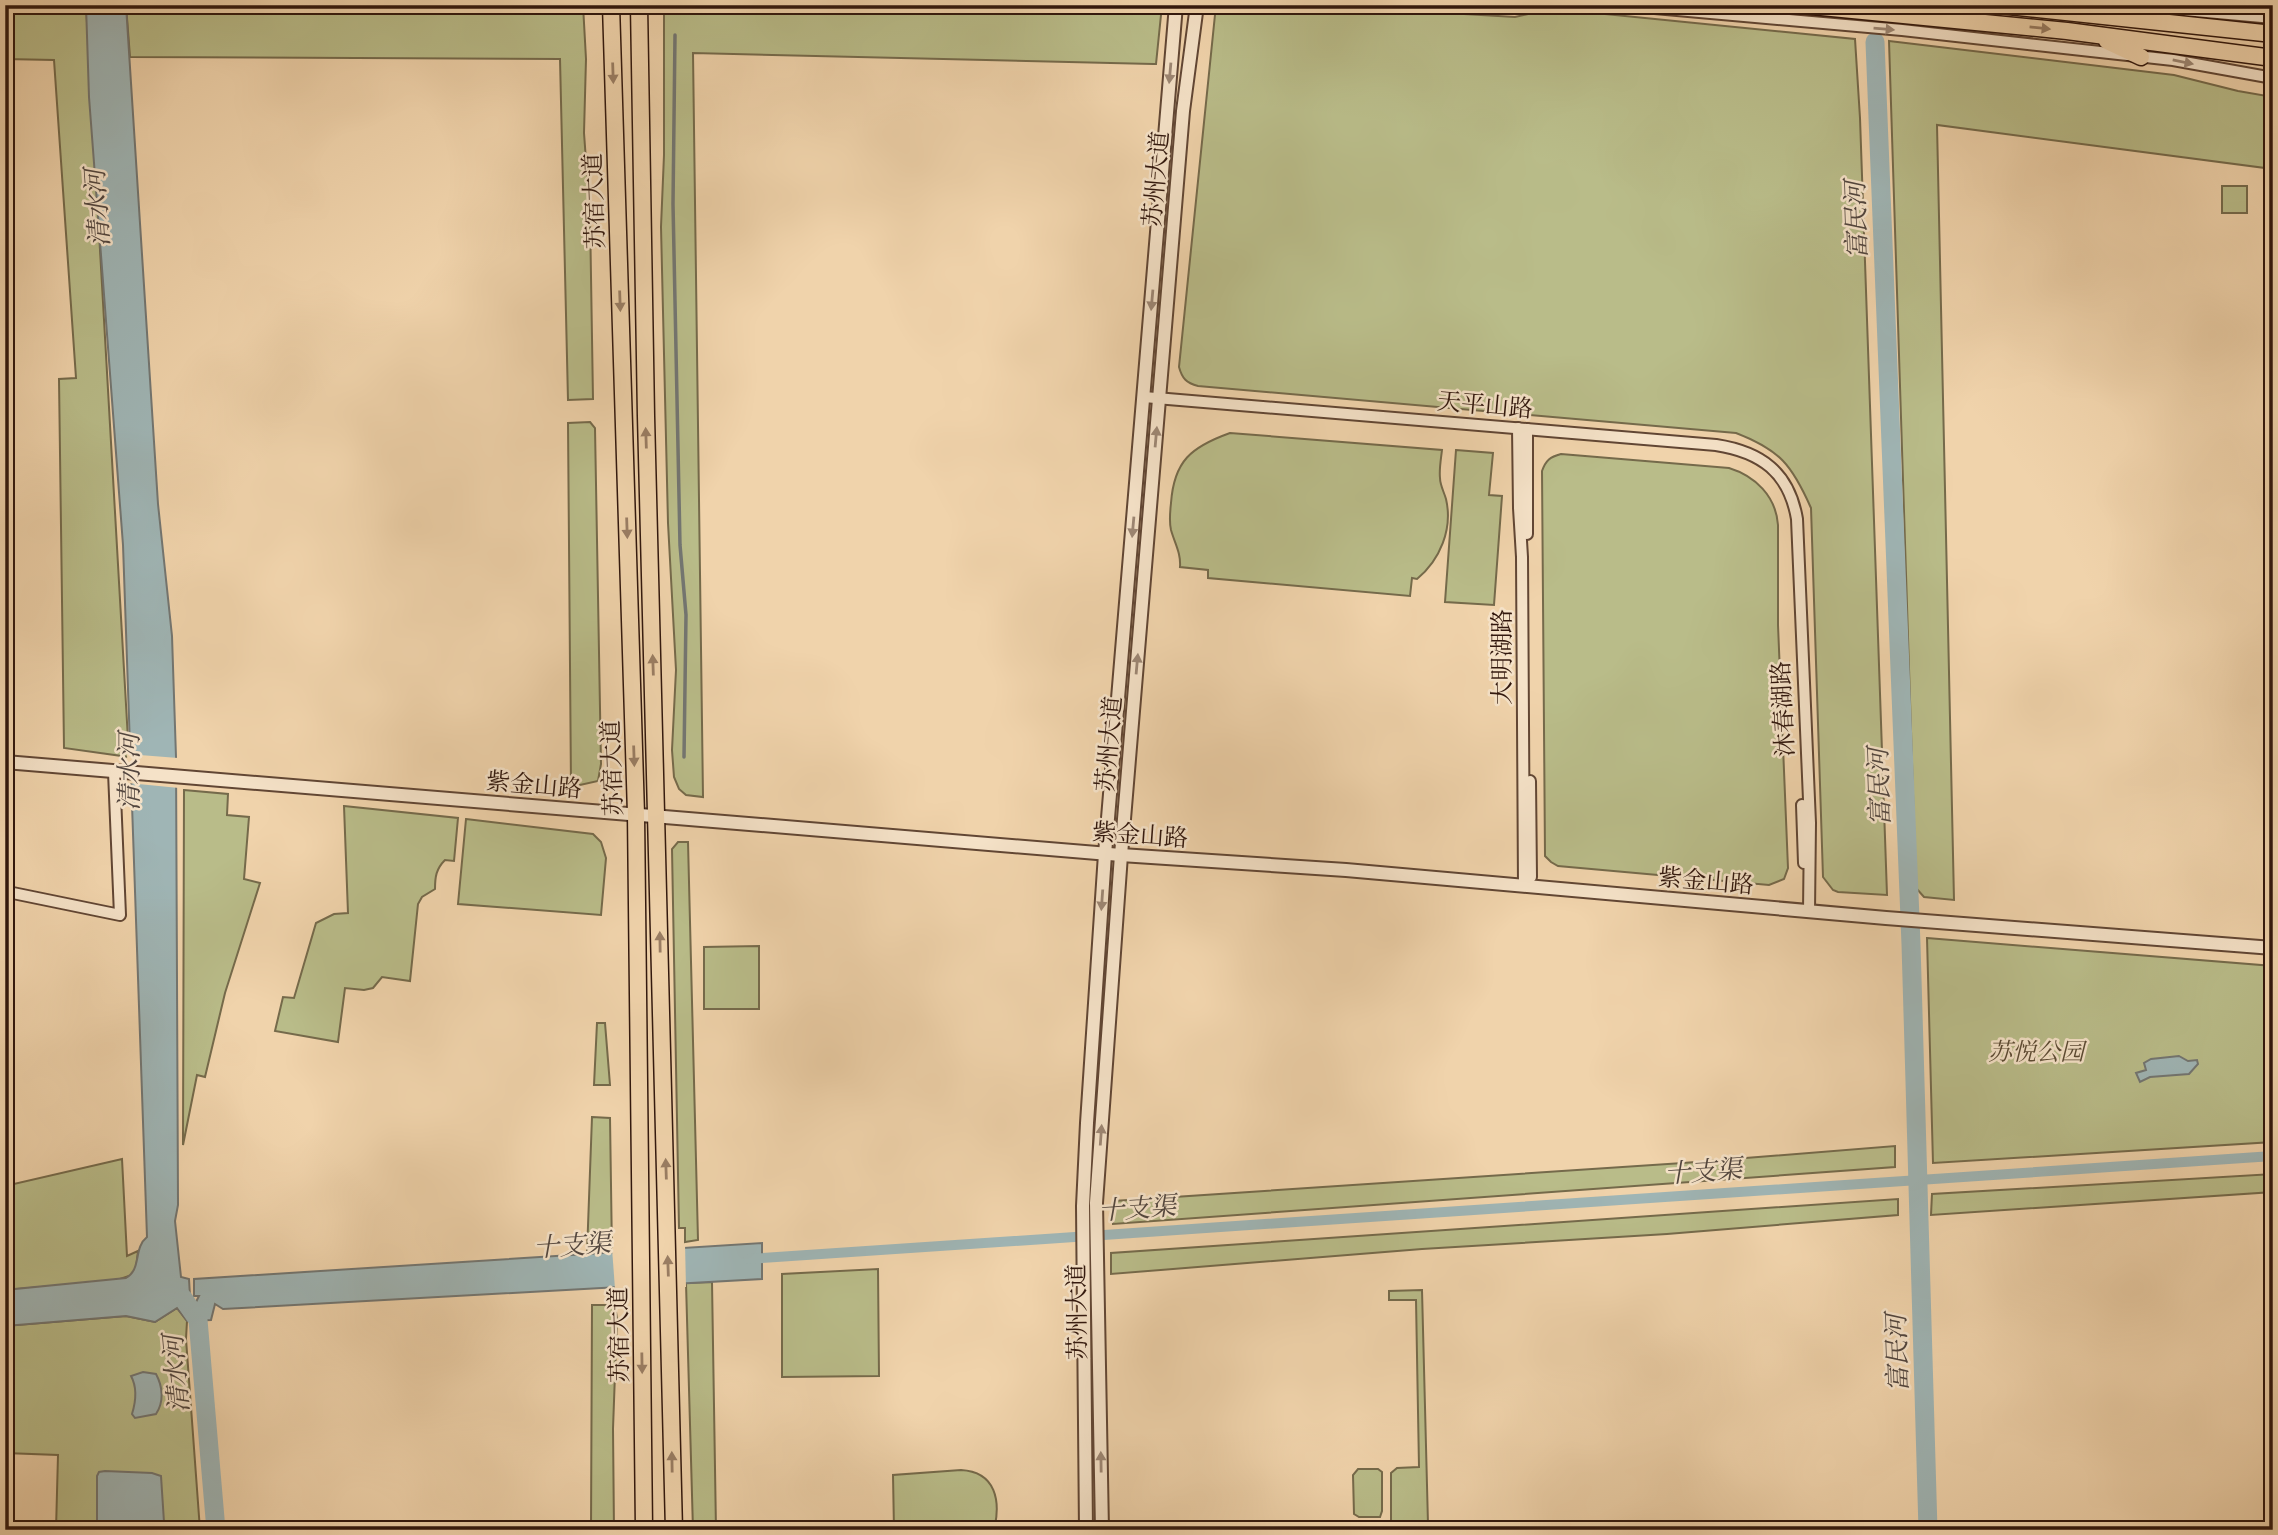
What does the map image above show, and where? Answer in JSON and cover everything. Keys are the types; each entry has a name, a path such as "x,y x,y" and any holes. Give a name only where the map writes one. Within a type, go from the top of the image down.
{"main road":[{"name":"苏宿大道","path":"611,5 636,814 644,1530"},
{"name":"苏宿大道","path":"639,5 646,416 674,1530"},
{"path":"1801,5 2092,34 2273,58"},
{"path":"1999,5 2273,34"},
{"path":"2236,30 2273,21"},
{"path":"2092,34 2141,57"}],"street":[{"name":"苏州大道","path":"1086,1530 1083,1206 1105,854 1176,5"},
{"name":"苏州大道","path":"1102,1530 1097,1203 1121,855 1183,111 1197,5"},
{"path":"1621,5 1902,30 2141,57 2273,78"},
{"path":"2129,5 2273,21"},
{"name":"天平山路","path":"1143,400 1522,432 1728,453 1754,462 1773,477 1792,505"},
{"name":"大明湖路","path":"1522,432 1519,509 1527,886"},
{"name":"沐春湖路","path":"1792,505 1806,910"},
{"name":"紫金山路","path":"5,762 2273,948"},
{"path":"5,909 7,892 120,915 114,772"}],"green space":[{"path":"5,5 86,5 129,757 64,748 59,379 76,378 54,60 5,59"},
{"path":"126,5 583,5 586,59 584,133 590,215 593,399 568,400 560,59 130,57"},
{"path":"664,5 1162,5 1156,64 693,53 703,797 686,795 679,789 674,777 672,750 676,670 668,523 661,227"},
{"path":"1216,5 1421,5 1464,14 1515,17 1541,11 1565,10 1855,39 1887,895 1838,892 1833,890 1823,877 1811,508 1791,470 1774,453 1736,433 1198,386 1183,377 1179,367"},
{"path":"1889,41 2174,75 2273,97 2273,169 1937,125 1954,900 1924,897 1916,888"},
{"path":"2222,186 2247,186 2247,213 2222,213"},
{"path":"590,422 595,428 601,764 598,781 571,787 568,423"},
{"path":"1230,433 1442,450 1440,475 1448,510 1446,532 1432,563 1417,579 1412,578 1410,596 1208,578 1208,570 1180,567 1170,520 1176,476 1195,450"},
{"path":"1456,450 1493,453 1489,495 1502,496 1494,605 1445,602"},
{"path":"1561,454 1729,468 1755,482 1773,505 1778,525 1778,625 1788,868 1784,879 1769,885 1558,866 1545,856 1542,471 1549,460"},
{"path":"184,790 228,794 227,815 249,817 244,879 260,883 225,993 205,1077 197,1075 183,1145"},
{"path":"344,806 458,818 454,861 445,860 442,863 437,873 435,889 422,897 418,904 410,981 382,977 373,988 345,988 338,1042 275,1031 283,997 294,998 316,923 334,914 348,913"},
{"path":"466,819 593,834 601,842 606,858 601,915 458,904"},
{"path":"678,842 688,842 698,1240 685,1242 685,1228 679,1228 672,849"},
{"name":"苏悦公园","path":"1927,938 2273,966 2273,1142 1933,1163"},
{"path":"759,946 759,1009 704,1009 704,947"},
{"path":"597,1023 605,1023 610,1085 594,1085"},
{"path":"592,1117 610,1118 612,1252 587,1253"},
{"path":"1895,1146 1895,1167 1113,1224 1114,1201"},
{"path":"122,1159 127,1256 138,1251 136,1268 132,1275 114,1281 5,1290 5,1186"},
{"path":"2273,1174 2273,1192 1931,1215 1932,1194"},
{"path":"1898,1199 1898,1215 1111,1274 1111,1253"},
{"path":"878,1269 879,1376 782,1377 782,1274"},
{"path":"712,1282 716,1530 693,1530 686,1283"},
{"path":"1422,1290 1428,1524 1391,1524 1391,1473 1397,1468 1419,1467 1416,1300 1389,1300 1389,1291"},
{"path":"592,1305 615,1305 617,1319 613,1429 614,1530 591,1530"},
{"path":"177,1308 187,1321 186,1339 200,1530 56,1530 58,1455 5,1453 5,1326 126,1316 155,1322"},
{"path":"1358,1469 1378,1469 1382,1472 1380,1517 1359,1517 1354,1514 1353,1475"},
{"path":"961,1470 973,1472 989,1482 996,1499 994,1530 894,1530 893,1475"}],"shaded area":[{"path":"86,5 126,5 158,504 172,636 176,757 178,1205 175,1221 181,1277 189,1279 190,1296 186,1297 194,1306 199,1296 194,1296 194,1279 762,1243 762,1279 223,1309 215,1304 211,1320 187,1321 177,1308 155,1322 126,1316 5,1326 5,1290 126,1278 134,1269 140,1247 147,1237 123,545 89,97"},
{"path":"2179,1056 2188,1061 2197,1060 2198,1064 2189,1074 2150,1077 2140,1082 2136,1073 2146,1070 2144,1063 2151,1059"},
{"path":"143,1372 156,1374 161,1399 156,1414 135,1418 132,1414 135,1389 131,1376"},
{"path":"99,1472 152,1473 161,1476 164,1522 161,1529 97,1529 97,1476"}],"pier":[{"path":"127,754 178,758 179,788 128,783"},
{"path":"685,1244 686,1287 615,1289 612,1248"}],"waterway":[{"path":"675,35 673,204 680,545 686,615 684,757"},
{"name":"富民河","path":"1875,42 1911,944 1928,1530"},
{"name":"十支渠","path":"748,1259 2273,1156"},
{"name":"清水河","path":"183,1298 198,1320 216,1530"}]}
